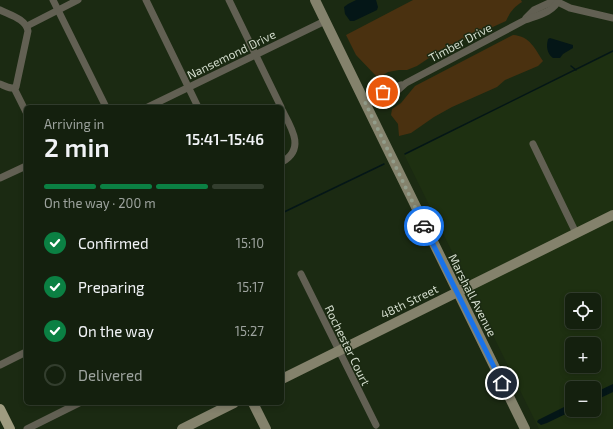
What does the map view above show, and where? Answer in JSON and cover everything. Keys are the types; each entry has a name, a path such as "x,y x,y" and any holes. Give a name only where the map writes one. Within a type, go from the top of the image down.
{"main road":[{"path":"0,409 10,429"}],"street":[{"path":"53,0 105,105"},
{"path":"27,26 78,0"},
{"path":"146,0 197,105"},
{"path":"229,0 280,105"},
{"name":"Marshall Avenue","path":"314,0 365,102 411,200 525,429"},
{"path":"558,1 570,8 613,18"},
{"name":"Timber Drive","path":"365,102 375,102 397,91 406,83 525,20 538,16 552,8 558,1"},
{"path":"0,10 23,22 27,26 28,31 18,81 14,88"},
{"name":"Nansemond Drive","path":"152,105 325,20"},
{"path":"0,84 14,88"},
{"path":"14,88 24,108"},
{"path":"284,114 295,135 294,150 284,161"},
{"path":"533,144 576,233"},
{"path":"0,178 24,167"},
{"name":"48th Street","path":"284,378 613,215"},
{"name":"Rochester Court","path":"301,274 376,425"},
{"path":"0,365 24,353"},
{"path":"27,429 75,405"},
{"path":"182,429 230,405"},
{"path":"254,405 266,429"}],"shaded area":[{"path":"356,0 376,0 378,7 377,10 354,21 350,21 345,14 344,7"},
{"path":"413,0 521,0 522,2 512,10 506,21 464,40 454,50 429,58 417,66 407,70 388,72 378,78 356,55 346,35"},
{"path":"513,35 524,38 531,44 543,61 538,66 505,80 497,87 452,107 411,133 399,136 398,124 391,115 392,109 401,103 415,86"},
{"path":"550,38 573,45 573,48 563,54 560,58 553,58 549,54 547,47 548,39"},
{"path":"613,52 613,429 539,429 404,154"},
{"path":"613,384 613,392 601,398 601,390"},
{"path":"565,406 565,414 541,425 537,422 538,420"}],"waterway":[{"path":"405,154 613,51"},
{"path":"571,66 576,70"},
{"path":"284,212 384,164"}],"way so far":[{"path":"383,92 365,102 424,226"}],"route":[{"path":"424,226 502,383"}]}
